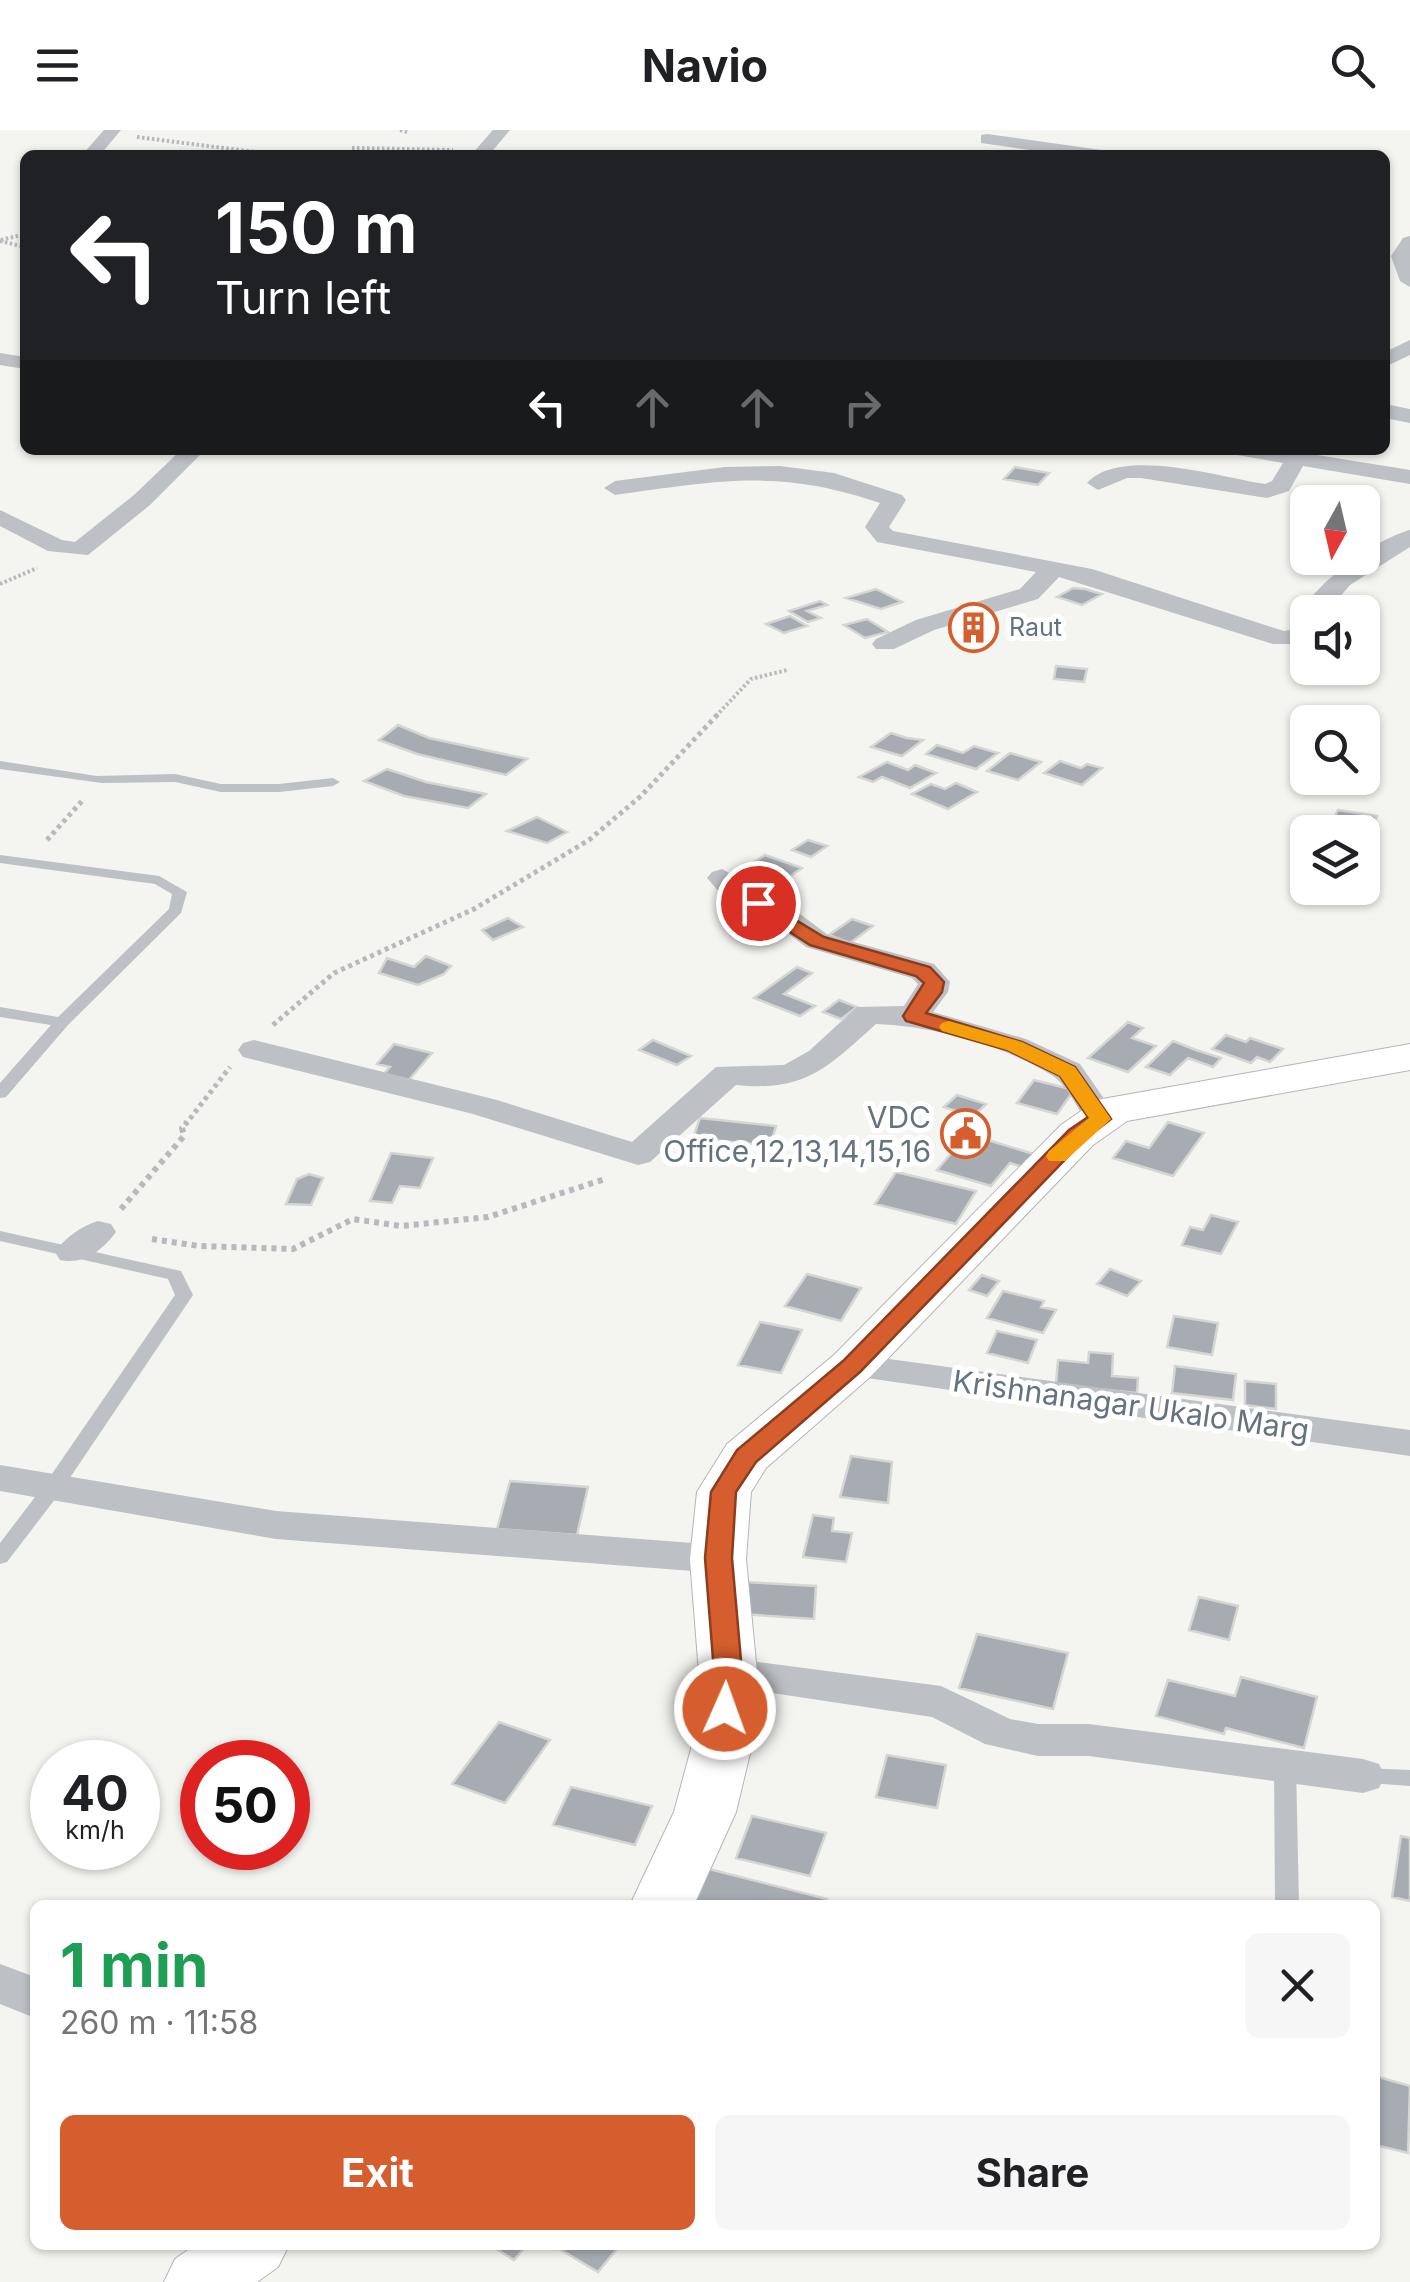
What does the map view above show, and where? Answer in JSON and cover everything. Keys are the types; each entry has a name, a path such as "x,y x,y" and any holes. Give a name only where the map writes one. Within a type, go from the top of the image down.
{"main road":[{"path":"664,1900 705,1812 722,1745 728,1672 718,1558 724,1492 746,1456 852,1366 1077,1135 1113,1110 1410,1057"},
{"path":"200,2282 246,2250"}],"street":[{"path":"484,150 502,130"},
{"path":"987,140 1063,150"},
{"path":"1399,250 1410,281"},
{"path":"0,517 56,546 80,550 142,500 189,455"},
{"path":"1273,455 1410,477"},
{"path":"1098,483 1123,471 1141,471 1267,491 1281,486 1296,459"},
{"path":"615,488 731,474 786,473 833,480 894,500 877,527 885,537 1083,574 1290,639"},
{"path":"1324,595 1410,537"},
{"path":"884,644 925,624 1029,594 1053,568"},
{"path":"722,878 731,888 785,917 817,941 923,972 934,982 932,992 913,1016"},
{"path":"254,1050 485,1108 638,1155 728,1074 772,1080 810,1068 868,1014 913,1016 1015,1046 1068,1072 1100,1119"},
{"name":"Krishnanagar Ukalo Marg","path":"852,1366 1410,1443"},
{"path":"0,1478 276,1525 718,1558"},
{"path":"728,1672 941,1702 1000,1733 1038,1740 1089,1740 1363,1776"},
{"path":"0,1983 30,1996"}],"lane":[{"path":"0,765 97,779 175,778 221,788 278,788 333,782"},
{"path":"0,859 159,880 180,892 176,910 62,1022 0,1093"},
{"path":"0,1012 62,1022"},
{"path":"0,1236 85,1242 175,1274 184,1294 52,1489 0,1557"},
{"path":"1285,1766 1287,1900"},
{"path":"1363,1776 1410,1778"}],"path":[{"path":"400,130 407,132"},
{"path":"111,132 242,150"},
{"path":"352,148 417,150"},
{"path":"85,1242 150,1179 184,1136 182,1128 226,1070 254,1050 255,1043 292,1006 334,973 474,909 589,840 641,796 750,679 787,670"},
{"path":"26,862 97,779"},
{"path":"85,1242 293,1248 353,1218 402,1226 488,1217 592,1185 618,1172 638,1155"}],"building":[{"path":"1015,467 1049,473 1038,485 1004,479"},
{"path":"1073,588 1102,594 1082,605 1057,597"},
{"path":"876,589 902,602 881,609 846,598"},
{"path":"820,601 827,605 807,611 821,618 808,622 789,611"},
{"path":"790,616 807,626 784,633 766,624"},
{"path":"867,619 888,632 865,638 844,625"},
{"path":"1056,666 1087,669 1084,682 1054,679"},
{"path":"398,725 429,738 527,759 506,775 417,754 379,740"},
{"path":"891,733 923,740 902,756 871,747"},
{"path":"937,745 963,753 974,746 998,753 976,769 926,754"},
{"path":"1010,753 1041,762 1018,780 987,771"},
{"path":"1060,761 1081,768 1087,764 1102,768 1082,785 1044,773"},
{"path":"887,762 908,770 915,765 936,773 910,788 882,777 873,782 859,777"},
{"path":"387,769 426,782 486,794 468,808 404,796 364,781"},
{"path":"956,783 977,792 948,809 912,794 931,784 945,789"},
{"path":"1338,810 1370,815 1336,815"},
{"path":"537,817 567,832 547,843 507,831"},
{"path":"808,840 827,846 811,857 792,850"},
{"path":"765,855 802,868 779,884 741,871"},
{"path":"508,918 523,927 493,940 482,930"},
{"path":"852,919 873,926 850,943 829,935"},
{"path":"426,956 451,966 444,974 418,985 379,973 387,958 414,967"},
{"path":"797,967 812,973 784,994 815,1006 800,1016 754,998"},
{"path":"839,1000 857,1007 841,1019 823,1012"},
{"path":"1128,1022 1143,1028 1132,1038 1156,1046 1128,1072 1088,1058"},
{"path":"1226,1035 1283,1049 1270,1062 1257,1057 1251,1063 1212,1049"},
{"path":"653,1040 691,1056 677,1065 639,1050"},
{"path":"1173,1041 1221,1058 1213,1067 1188,1058 1170,1075 1146,1067"},
{"path":"394,1044 432,1053 408,1081 382,1076 390,1067 377,1064"},
{"path":"1034,1080 1074,1090 1057,1114 1017,1103"},
{"path":"957,1095 986,1104 973,1117 944,1107"},
{"path":"700,1118 776,1126 770,1146 693,1138"},
{"path":"1168,1122 1204,1133 1173,1176 1113,1158 1126,1141 1149,1148"},
{"path":"968,1134 1037,1155 1026,1168 1010,1163 991,1186 937,1170"},
{"path":"391,1153 433,1158 420,1188 400,1186 392,1203 370,1201"},
{"path":"896,1172 976,1191 956,1224 875,1204"},
{"path":"309,1174 323,1178 311,1205 286,1204 297,1179"},
{"path":"1211,1215 1238,1222 1221,1254 1182,1245 1190,1227 1203,1230"},
{"path":"1110,1269 1141,1281 1127,1296 1097,1284"},
{"path":"807,1274 861,1288 841,1321 785,1306"},
{"path":"982,1275 999,1281 987,1296 969,1290"},
{"path":"1003,1291 1044,1301 1041,1307 1056,1310 1043,1333 987,1318"},
{"path":"1174,1316 1218,1323 1212,1355 1167,1347"},
{"path":"760,1322 802,1330 781,1373 738,1365"},
{"path":"997,1331 1037,1340 1028,1363 987,1353"},
{"path":"1089,1352 1113,1354 1112,1376 1138,1378 1137,1393 1056,1385 1058,1360 1088,1363"},
{"path":"1175,1366 1236,1374 1233,1400 1172,1393"},
{"path":"1245,1381 1276,1384 1276,1409 1245,1405"},
{"path":"851,1456 892,1462 888,1503 840,1497"},
{"path":"510,1481 588,1487 577,1535 497,1529"},
{"path":"813,1515 834,1518 832,1531 852,1533 846,1562 803,1557"},
{"path":"745,1582 816,1586 814,1619 742,1614"},
{"path":"1199,1597 1238,1606 1229,1640 1189,1630"},
{"path":"977,1634 1068,1653 1053,1709 959,1688"},
{"path":"1241,1677 1317,1697 1304,1748 1226,1728 1224,1734 1156,1716 1168,1680 1235,1696"},
{"path":"499,1722 550,1740 505,1803 452,1784"},
{"path":"887,1755 946,1765 937,1808 876,1797"},
{"path":"571,1787 652,1806 635,1845 553,1825"},
{"path":"752,1816 826,1833 810,1876 736,1858"},
{"path":"1401,1836 1410,1838 1410,1901 1392,1897"},
{"path":"709,1869 827,1899 826,1900 696,1900"},
{"path":"1380,2077 1410,2086 1408,2153 1380,2146"},
{"path":"498,2250 523,2250 514,2260"},
{"path":"561,2250 616,2250 598,2272"}],"slow traffic":[{"path":"949,1027 1015,1046 1068,1072 1100,1119 1057,1156"}],"place":[{"name":"Raut","path":"974,627"},
{"name":"VDC Office,12,13,14,15,16","path":"966,1134"}],"route":[{"path":"725,1709 728,1672 718,1558 724,1492 746,1456 852,1366 1077,1135 1100,1119 1068,1072 1015,1046 913,1016 932,992 934,982 923,972 817,941 758,903"}]}
